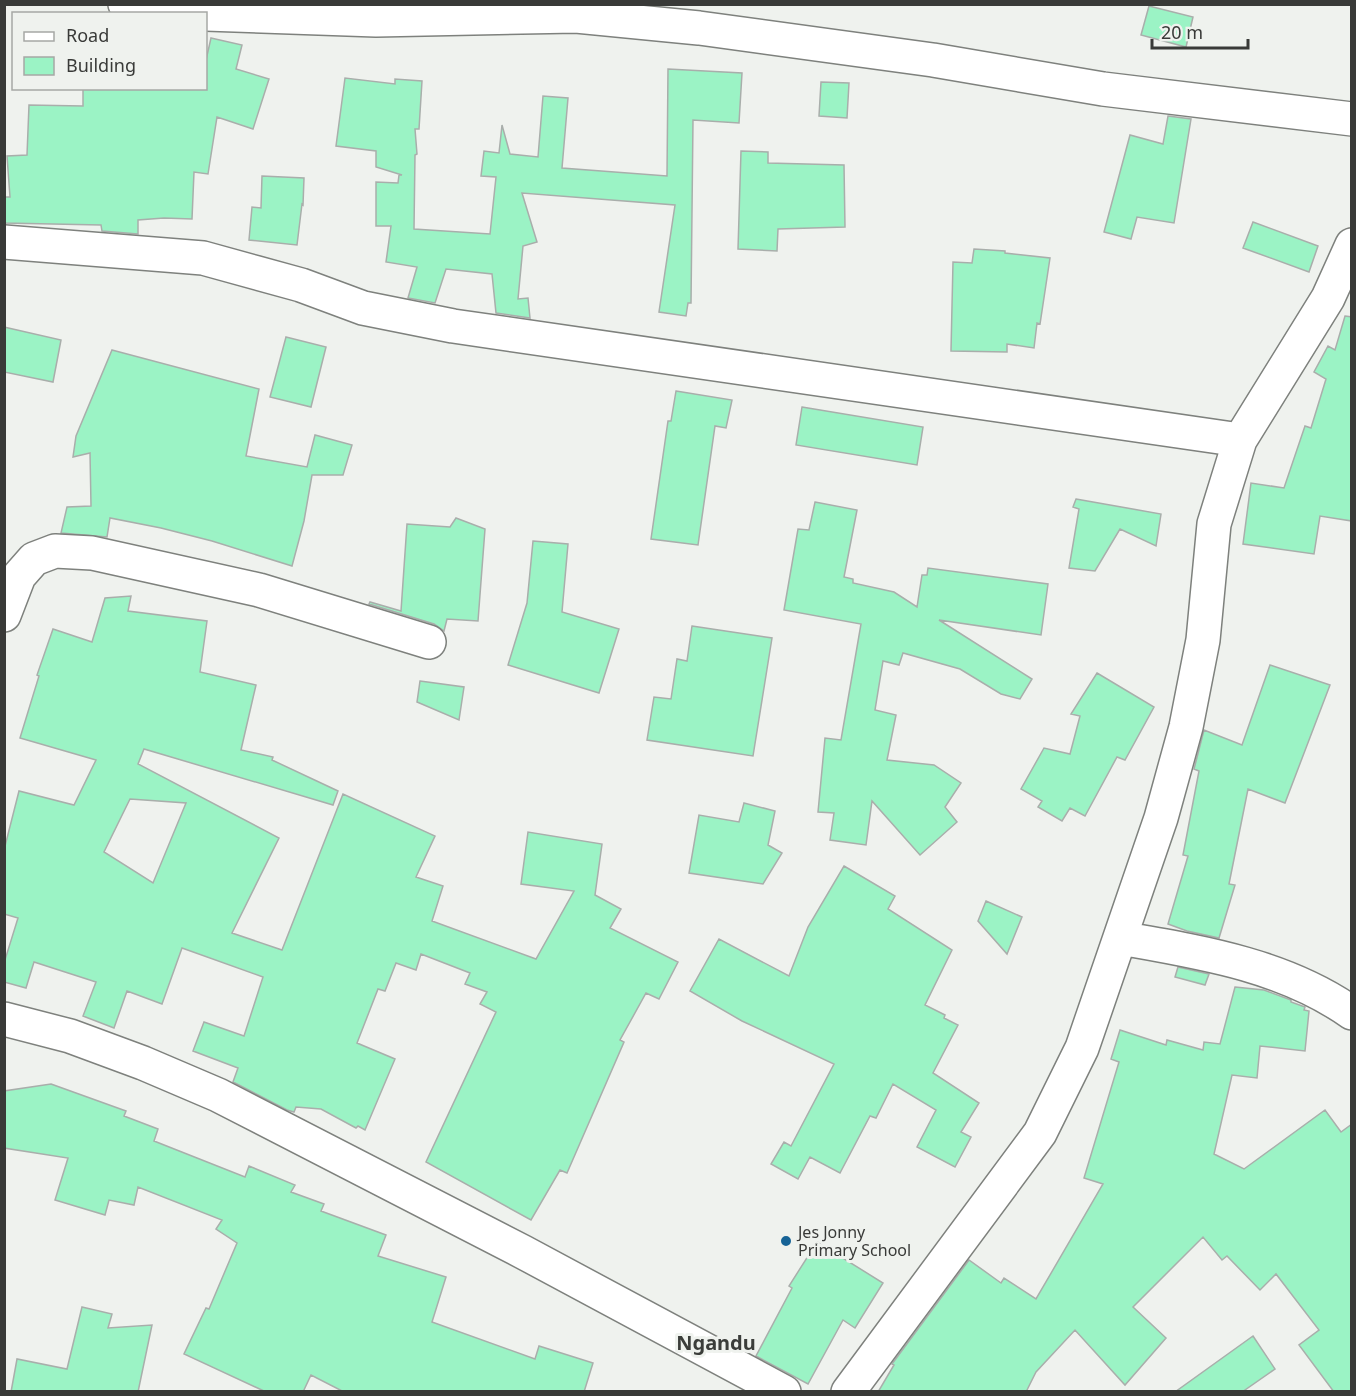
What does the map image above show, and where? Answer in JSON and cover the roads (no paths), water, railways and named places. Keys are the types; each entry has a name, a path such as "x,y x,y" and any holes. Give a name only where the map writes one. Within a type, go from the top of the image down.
{"street":[{"path":"125,4 183,12"},
{"path":"207,14 376,20 576,16 699,28 933,60 1103,89 1352,119"},
{"path":"4,242 203,258 301,285 363,308 453,326 1240,440"},
{"path":"848,1392 1040,1133 1082,1048 1161,818 1186,727 1203,640 1214,524 1240,440 1328,298 1352,245"},
{"path":"4,615 19,576 34,559 56,551 92,553 259,590 429,642"},
{"path":"1120,938 1225,959 1286,976 1352,1013"},
{"path":"4,1019 70,1036 143,1063 218,1095 523,1252 784,1392"}],"place":[{"name":"Jes Jonny Primary School","path":"786,1241"}],"district":[{"name":"Ngandu","path":"716,1343"}]}
